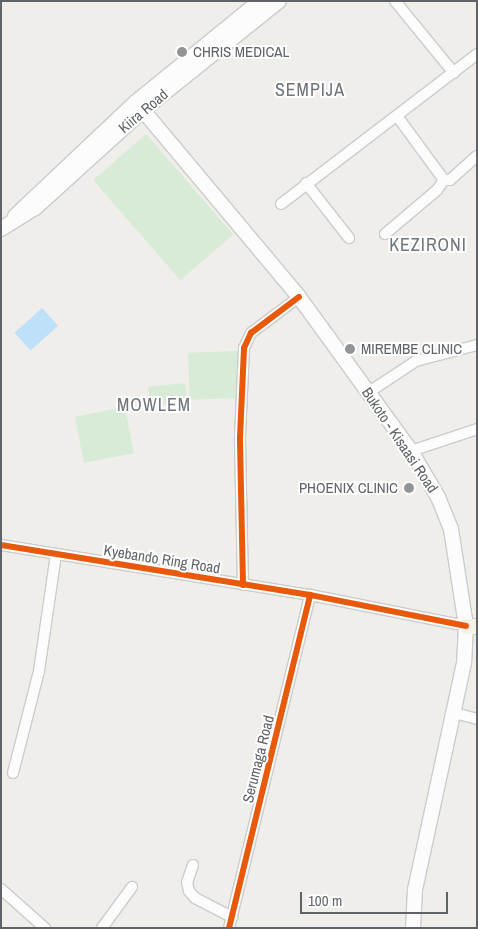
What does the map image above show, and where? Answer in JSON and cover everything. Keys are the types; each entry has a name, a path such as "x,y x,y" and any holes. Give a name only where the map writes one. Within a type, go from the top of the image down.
{"main road":[{"name":"Kiira Road","path":"5,226 34,208 139,106 260,1"},
{"name":"Kiira Road","path":"139,106 279,1"},
{"name":"Bukoto - Kisaasi Road","path":"139,106 299,297 411,450 438,497 451,529 471,626 455,713 427,828 415,890 413,928"}],"street":[{"path":"395,1 454,73"},
{"path":"281,204 477,54"},
{"path":"397,116 444,180"},
{"path":"444,180 450,180 477,156"},
{"path":"385,234 437,190 444,180"},
{"path":"306,183 349,238"},
{"path":"243,585 240,436 244,348 251,333 299,297"},
{"path":"369,392 416,362 477,345"},
{"path":"411,450 477,428"},
{"name":"Kyebando Ring Road","path":"1,545 310,596 471,626"},
{"path":"13,773 39,671 56,554"},
{"name":"Serumaga Road","path":"229,928 310,596"},
{"path":"455,713 477,719"},
{"path":"194,865 187,882 189,891 195,898 232,917"},
{"path":"102,928 132,887"},
{"path":"1,889 45,928"}],"green space":[{"path":"146,134 233,234 180,280 93,180"},
{"path":"238,351 240,398 190,400 188,353"},
{"path":"185,383 187,402 150,406 148,387"},
{"path":"125,407 134,453 84,463 75,417"}],"water":[{"path":"42,308 58,326 31,351 15,333"}],"cycle path":[{"path":"243,585 240,437 244,348 251,333 299,297"},
{"path":"1,545 310,595 466,626"},
{"path":"229,928 310,595"}],"place":[{"name":"CHRIS MEDICAL","path":"182,52"},
{"name":"MIREMBE CLINIC","path":"350,349"},
{"name":"PHOENIX CLINIC","path":"409,488"}],"district":[{"name":"SEMPIJA","path":"310,90"},
{"name":"KEZIRONI","path":"428,245"},
{"name":"MOWLEM","path":"154,405"}]}
